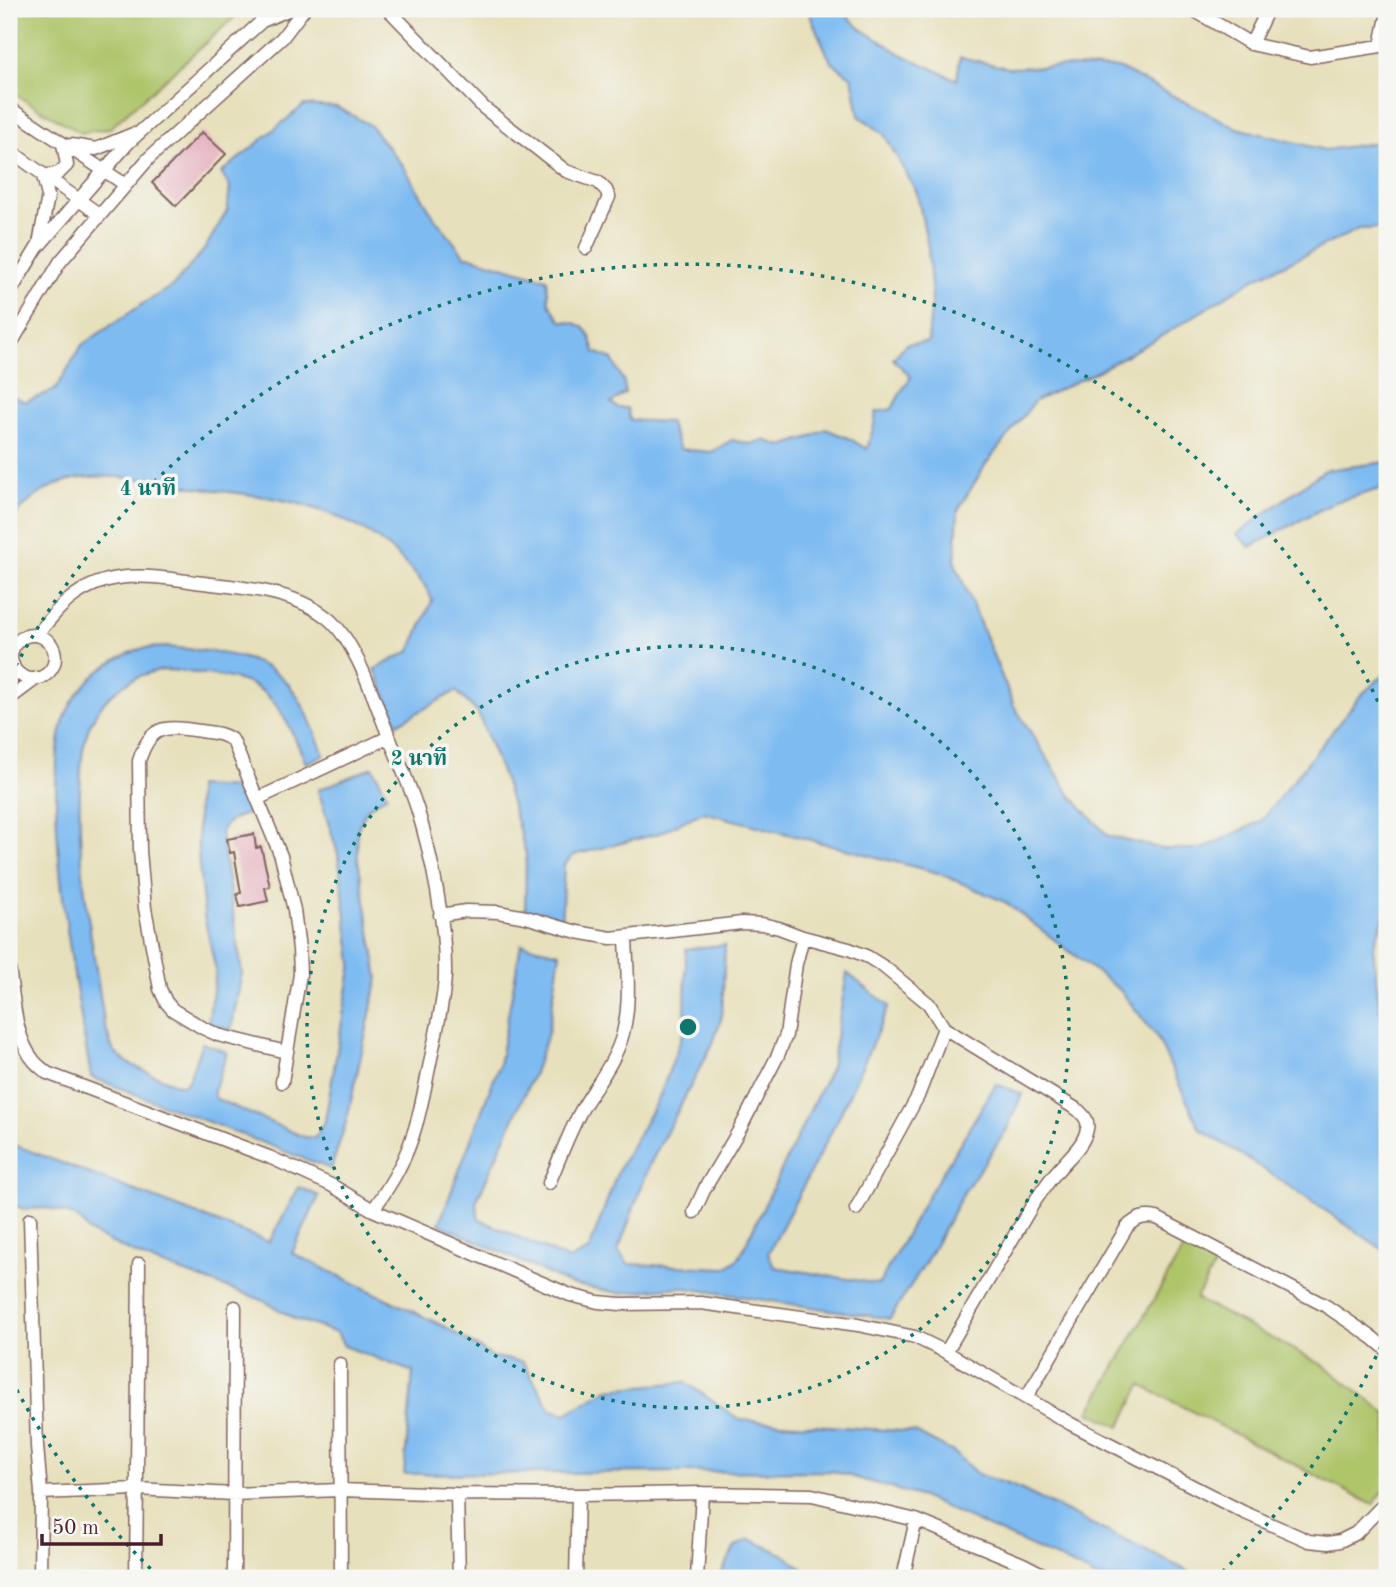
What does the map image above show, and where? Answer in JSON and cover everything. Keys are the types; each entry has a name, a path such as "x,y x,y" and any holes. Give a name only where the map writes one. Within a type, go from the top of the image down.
{"street":[{"path":"9,294 38,246 128,143 262,21 290,9"},
{"path":"9,348 60,262 149,158 282,38 304,9"},
{"path":"388,9 484,108 566,171 598,182 606,190 609,197 586,248"},
{"path":"1192,9 1251,44 1310,57 1384,45 1387,17"},
{"path":"1251,44 1268,9"},
{"path":"9,108 126,185"},
{"path":"63,144 96,149 142,130"},
{"path":"43,176 60,173 67,165 63,144"},
{"path":"9,150 100,215"},
{"path":"38,246 48,196 43,176"},
{"path":"36,635 62,606 78,594 106,580 146,575 246,588 290,598 331,621 344,637 359,664 416,806 430,855 445,956 443,995 413,1135 399,1168 373,1210"},
{"path":"11,660 23,676 44,676 54,664 51,619"},
{"path":"9,693 15,636 36,635 44,638 54,649"},
{"path":"9,699 37,678"},
{"path":"282,1082 300,974 294,910 285,868 233,741 227,736 169,727 149,739 139,761 140,851 145,908 160,989 173,1010 203,1028 230,1039 286,1052"},
{"path":"257,799 389,737"},
{"path":"440,915 466,911 498,912 611,938 742,923 762,924 849,949 884,967 929,1004 944,1028 1078,1110 1086,1118 1088,1127 1076,1150 1053,1175 1033,1204 946,1352"},
{"path":"549,1182 582,1110 622,1036 627,998 626,937"},
{"path":"694,1212 741,1127 786,1035 796,964 803,937"},
{"path":"9,968 18,1026 26,1049 35,1063 47,1073 269,1157 331,1185 373,1210 550,1287 580,1297 620,1304 701,1303 858,1325 915,1337 1071,1424 1243,1512 1309,1541 1328,1544 1356,1533 1387,1501"},
{"path":"856,1209 918,1096 944,1028"},
{"path":"1026,1398 1127,1227 1136,1219 1147,1216 1157,1218 1326,1306 1387,1350"},
{"path":"30,1219 37,1446 41,1493 40,1578"},
{"path":"136,1578 139,1264"},
{"path":"233,1578 235,1307"},
{"path":"340,1364 341,1578"},
{"path":"41,1493 136,1489 233,1494 340,1490 457,1494 812,1495 916,1520 1023,1564 1050,1578"},
{"path":"697,1578 702,1493"},
{"path":"457,1494 458,1578"},
{"path":"576,1578 578,1495"},
{"path":"903,1578 916,1520"},
{"path":"1019,1578 1023,1564"}],"green space":[{"path":"9,9 247,9 110,128 81,133 9,91"},
{"path":"1187,1242 1218,1259 1196,1299 1323,1365 1387,1414 1387,1487 1373,1505 1141,1385 1120,1427 1089,1412"}],"water":[{"path":"807,9 839,9 860,28 903,55 957,80 960,57 1008,68 1118,68 1237,128 1325,150 1387,141 1387,228 1359,229 1256,278 1165,334 1098,371 1035,401 986,464 958,510 955,563 1014,706 1071,796 1108,836 1163,849 1202,849 1261,821 1361,695 1387,672 1387,910 1373,947 1380,1011 1387,1025 1387,1252 1200,1129 1157,1037 1120,990 1005,902 938,873 703,812 657,834 574,855 564,865 561,927 525,916 526,854 506,785 478,713 456,691 397,724 375,669 410,651 432,601 423,584 407,565 379,540 358,527 328,513 287,501 106,476 75,479 55,485 30,501 9,522 9,394 25,402 55,390 82,345 174,285 204,250 227,211 230,187 221,173 304,105 337,107 370,125 404,167 434,217 464,255 547,279 549,303 561,321 581,326 591,338 595,352 612,359 624,382 625,393 611,403 618,408 627,408 630,420 669,422 680,449 711,452 732,440 750,444 763,440 782,446 826,429 867,449 876,412 892,409 911,377 893,359 906,344 928,342 932,299 928,247 917,193 884,134 859,116 852,77 831,62"},
{"path":"1387,462 1387,487 1335,502 1250,547 1237,534 1325,470"},
{"path":"166,647 235,656 268,668 282,677 298,697 324,755 306,763 274,702 253,685 234,679 173,670 154,672 132,680 103,703 91,723 83,748 80,820 87,907 104,1022 109,1039 113,1049 125,1061 178,1085 184,1085 188,1081 202,1043 227,1052 214,1097 304,1137 315,1138 325,1121 352,963 338,854 318,790 373,767 387,795 367,809 357,830 358,860 378,978 347,1119 331,1169 91,1077 60,872 56,803 60,735 72,703 96,674 128,653 143,648"},
{"path":"197,786 242,788 252,812 229,822 221,834 242,973 231,1030 208,1023 216,971 204,915 198,853"},
{"path":"521,944 560,953 548,1033 534,1073 476,1202 479,1219 569,1260 589,1250 618,1171 660,1095 685,1028 686,949 725,945 722,1016 713,1043 650,1164 618,1251 628,1264 726,1268 739,1258 831,1067 847,973 889,1006 840,1115 768,1254 775,1267 879,1284 923,1204 996,1084 1022,1094 1006,1131 964,1192 928,1258 890,1319 679,1287 619,1293 570,1284 439,1224 499,1065"},
{"path":"9,1143 269,1242 299,1187 319,1196 292,1253 445,1327 493,1357 523,1362 551,1410 566,1414 608,1389 685,1382 740,1420 915,1432 955,1453 977,1474 1016,1487 1202,1578 1096,1578 922,1497 833,1471 404,1474 413,1372 344,1346 337,1333 295,1319 262,1300 146,1259 89,1232 81,1221 69,1214 48,1208 24,1209 9,1203"},
{"path":"750,1539 785,1555 811,1575 811,1578 721,1578 735,1547"}],"building":[{"path":"202,132 226,154 176,206 152,183"},
{"path":"254,834 256,848 261,847 270,887 265,888 268,901 240,907 237,894 241,893 234,852 230,853 227,839"}]}
